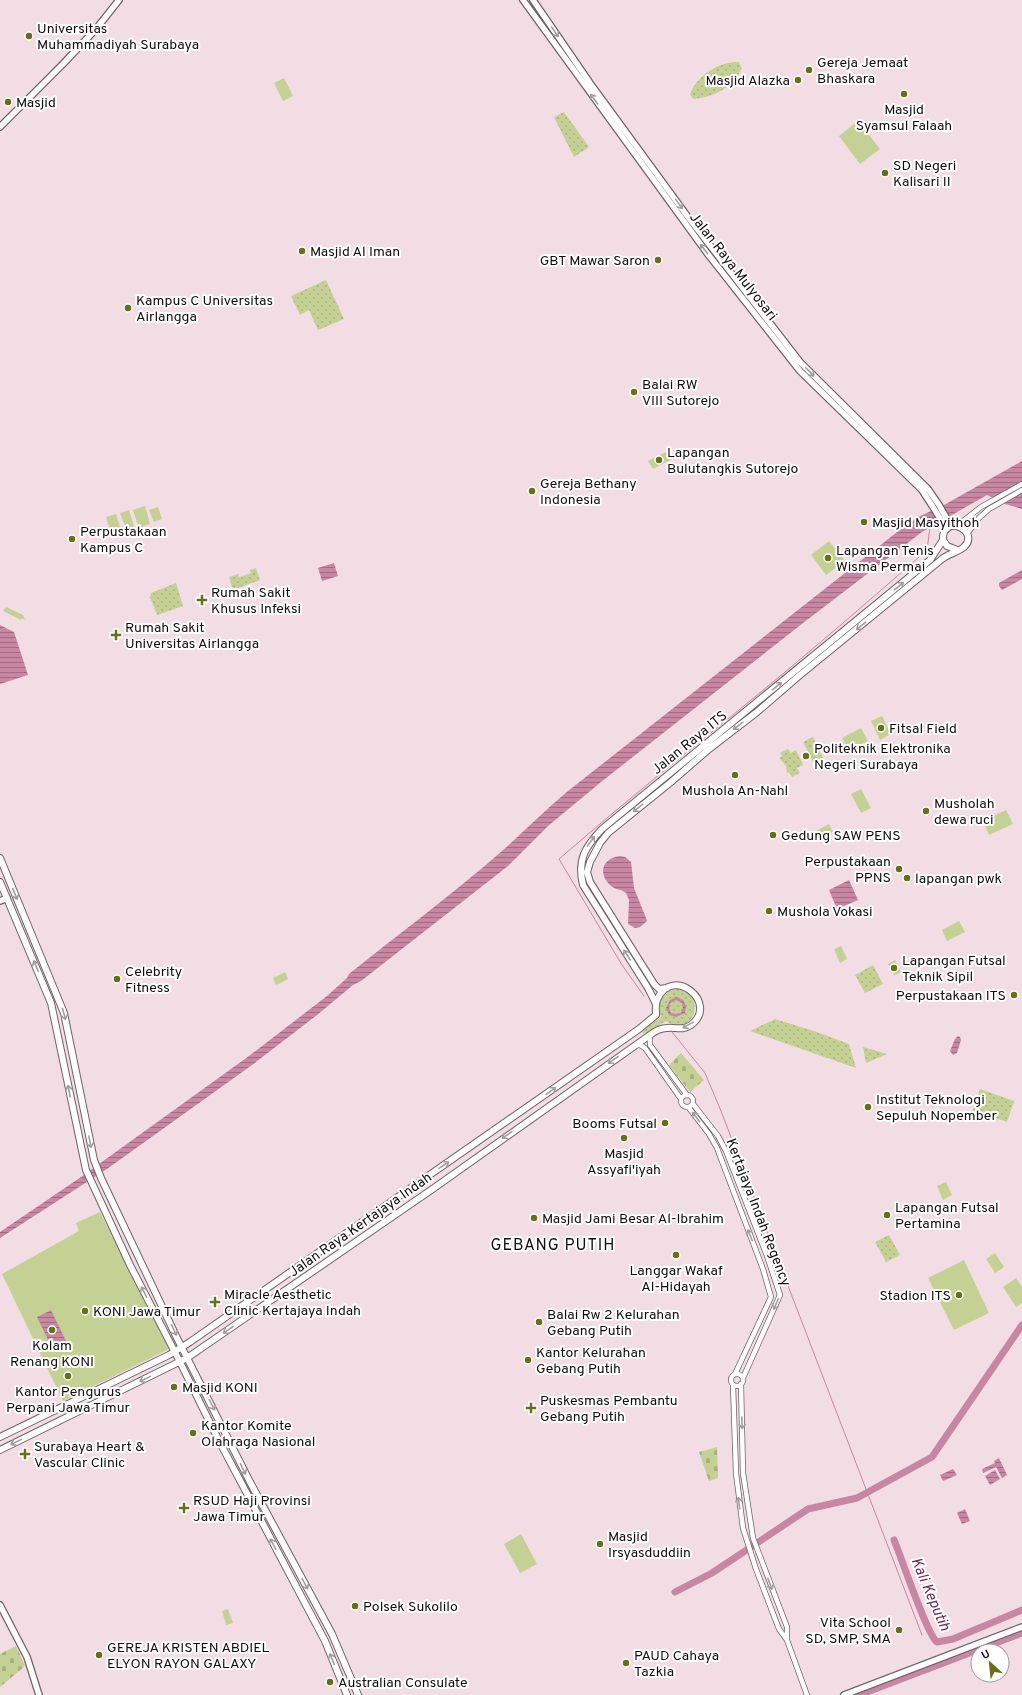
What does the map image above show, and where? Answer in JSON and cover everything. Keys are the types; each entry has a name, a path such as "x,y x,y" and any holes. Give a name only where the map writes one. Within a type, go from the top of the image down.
{"main road":[{"path":"0,127 78,49 119,0"},
{"name":"Jalan Raya Mulyosari","path":"523,0 579,78 755,308 800,371 848,415 922,490 937,506 947,524"},
{"name":"Jalan Raya Mulyosari","path":"533,0 686,219"},
{"path":"579,78 584,74"},
{"path":"947,524 958,525 964,528 967,534 966,544 957,550 950,549 943,540 947,524"},
{"name":"Jalan Raya ITS","path":"882,605 930,560 943,540"},
{"name":"Jalan Raya ITS","path":"656,1004 648,988 583,885 580,873 581,860 592,839 602,829 755,704 876,609 942,559 957,550"},
{"name":"Jalan Raya ITS","path":"668,988 661,989 656,987 611,918 590,882 588,872 593,853 608,833 675,779 709,748 757,712 876,609"},
{"path":"755,704 762,707"},
{"path":"755,704 757,712"},
{"path":"670,774 675,779"},
{"path":"664,778 669,783"},
{"path":"0,858 64,1013 95,1165 182,1347 253,1488 332,1634 358,1693 348,1695 325,1641 245,1492 130,1265 91,1182 86,1170 54,1015 44,985 4,895 0,882"},
{"path":"0,901 4,895"},
{"path":"605,922 611,918"},
{"path":"610,929 616,925"},
{"path":"29,950 36,949 36,944"},
{"name":"Jalan Raya Kertajaya Indah","path":"0,1450 188,1358 332,1257 434,1188 657,1030 665,1028 680,1029 687,1027 694,1022 699,1013 698,998 689,988 678,985 668,988"},
{"path":"656,1004 660,994 668,988"},
{"name":"Jalan Raya Kertajaya Indah","path":"0,1437 182,1347 631,1035 656,1015 656,1004"},
{"path":"639,1029 641,1035 648,1036"},
{"path":"631,1035 636,1038 636,1044"},
{"path":"480,1140 487,1149"},
{"path":"110,1199 111,1208 121,1228 120,1232 115,1232"},
{"path":"130,1239 126,1239 124,1242 131,1258 130,1265"},
{"path":"326,1248 332,1257"},
{"path":"65,1405 63,1408 64,1412 71,1416"},
{"path":"52,1411 57,1415 57,1422"},
{"path":"245,1492 253,1488"},
{"path":"0,1605 27,1657 39,1695"},
{"path":"844,1695 1022,1627"},
{"path":"344,1687 348,1688 352,1686 353,1683"}],"street":[{"path":"967,534 994,502 1022,484"},
{"path":"958,525 970,514 1022,490"},
{"path":"636,1044 645,1048 681,1099 682,1104 689,1108 693,1104 693,1099 687,1095 650,1044 648,1036"},
{"path":"681,1099 687,1095"},
{"name":"Kertajaya Indah Regency","path":"693,1104 718,1136 767,1256 780,1295 743,1378"},
{"name":"Kertajaya Indah Regency","path":"689,1108 709,1134 717,1148 771,1292 771,1301 735,1374"},
{"path":"735,1198 742,1195"},
{"path":"759,1259 767,1256"},
{"path":"787,1640 787,1627 753,1538 743,1473 741,1384 743,1378 739,1374 735,1374 731,1379 733,1385 736,1473 746,1542 779,1629 787,1640 807,1695"},
{"path":"733,1385 736,1386 741,1384"},
{"path":"736,1473 743,1473"},
{"path":"742,1518 750,1517"}],"green space":[{"path":"739,62 742,68 734,81 728,86 715,94 693,99 690,94 703,76 716,67 724,64"},
{"path":"284,78 293,96 283,101 274,83"},
{"path":"564,112 589,147 574,157 554,117"},
{"path":"858,121 880,149 860,164 839,136"},
{"path":"326,280 344,319 318,330 309,310 300,315 291,296"},
{"name":"Lapangan Bulutangkis Sutorejo","path":"666,452 670,460 653,469 648,461"},
{"path":"145,506 150,524 139,528 133,510"},
{"path":"158,507 162,519 154,522 149,510"},
{"path":"129,510 134,526 126,529 120,513"},
{"path":"116,514 121,530 111,533 106,517"},
{"name":"Lapangan Tenis Wisma Permai","path":"829,541 845,561 826,575 811,555"},
{"path":"256,568 260,580 233,590 229,577 238,574 239,577 251,573 250,570"},
{"path":"176,583 183,606 157,615 150,597 151,593"},
{"path":"6,607 23,615 25,620 22,618 21,620 3,611"},
{"name":"Fitsal Field","path":"882,716 891,734 880,740 871,721"},
{"path":"861,728 868,741 848,751 842,738"},
{"path":"813,737 824,760 814,764 803,742"},
{"path":"788,749 791,753 796,750 803,765 797,768 800,773 792,777 789,772 787,773 786,766 779,758 782,756 780,753"},
{"path":"861,789 871,808 861,813 851,794"},
{"path":"1006,810 1013,824 989,835 983,821"},
{"path":"829,824 833,832 819,838 816,831"},
{"path":"959,921 965,932 947,941 942,930"},
{"path":"841,946 847,959 840,963 834,949"},
{"name":"Lapangan Futsal Teknik Sipil","path":"895,960 901,972 894,975 888,964"},
{"path":"873,965 883,984 865,993 855,975"},
{"path":"285,972 288,979 276,985 273,978"},
{"path":"677,989 687,993 693,999 695,1006 694,1014 690,1020 684,1024 676,1025 666,1021 646,1033 643,1033 642,1030 661,1017 659,1011 660,999 670,991"},
{"path":"775,1019 849,1044 856,1068 750,1031"},
{"path":"863,1047 887,1054 866,1063"},
{"path":"681,1053 704,1080 690,1092 669,1065"},
{"path":"980,1089 1014,1101 1007,1122 973,1110"},
{"path":"946,1182 952,1195 943,1200 937,1186"},
{"name":"KONI Jawa Timur","path":"100,1212 169,1349 63,1401 2,1274 79,1231 76,1223"},
{"path":"889,1235 900,1255 886,1262 875,1242"},
{"path":"995,1253 1004,1267 995,1273 986,1259"},
{"name":"Stadion ITS","path":"964,1260 989,1313 954,1330 928,1278"},
{"path":"1016,1278 1022,1287 1022,1303 1016,1307 1003,1287"},
{"path":"717,1447 718,1478 709,1481 699,1452"},
{"path":"521,1534 537,1564 520,1573 504,1544"},
{"path":"228,1609 233,1623 226,1625 222,1611"},
{"path":"16,1646 25,1666 0,1687 0,1654"}],"shaded area":[{"path":"1022,461 1022,509 1005,504 987,495 922,532 803,623 601,782 548,826 508,866 252,1065 107,1169 0,1238 0,1232 81,1177 249,1056 327,996 347,978 349,974 453,892 497,855 568,791 906,525 918,517 944,505"},
{"path":"334,563 338,576 322,581 318,568"},
{"path":"1022,570 1022,579 1002,590 999,583"},
{"path":"0,625 14,632 28,675 0,684"},
{"path":"620,856 625,857 631,862 634,888 647,921 640,927 635,928 628,924 629,900 626,893 611,886 604,877 603,872 605,864 609,860"},
{"path":"849,880 858,900 837,909 829,890"},
{"path":"676,997 683,1000 686,1006 685,1013 676,1017 669,1015 666,1008 670,1000","holes":["676,1000 682,1003 683,1008 681,1013 671,1013 669,1008 670,1003"]},
{"path":"958,1036 961,1040 957,1053 953,1055 950,1051 955,1039"},
{"name":"Kolam Renang KONI","path":"51,1310 67,1343 53,1350 37,1317"},
{"path":"999,1458 1007,1475 1002,1478 996,1467 983,1473 982,1469 995,1463 994,1461"},
{"path":"953,1469 957,1475 943,1481 940,1475"},
{"path":"995,1470 1000,1479 990,1485 985,1476"},
{"path":"965,1509 970,1521 962,1524 957,1513"}],"waterway":[{"path":"21,102 99,21"},
{"path":"0,122 13,110"},
{"path":"644,996 622,965 559,859 795,664 927,550 930,527"},
{"path":"672,1032 705,1073 721,1111 922,1635"},
{"path":"675,1592 712,1573 808,1509 857,1498 932,1457 1022,1325"},
{"name":"Kali Keputih","path":"894,1540 921,1611 937,1642 953,1639 1022,1610"},
{"path":"859,1695 1022,1633"}],"place":[{"name":"Universitas Muhammadiyah Surabaya","path":"29,36"},
{"name":"Gereja Jemaat Bhaskara","path":"809,70"},
{"name":"Masjid Alazka","path":"798,80"},
{"name":"Masjid Syamsul Falaah","path":"904,94"},
{"name":"Masjid","path":"8,102"},
{"name":"SD Negeri Kalisari II","path":"885,173"},
{"name":"Masjid Al Iman","path":"302,251"},
{"name":"GBT Mawar Saron","path":"658,260"},
{"name":"Kampus C Universitas Airlangga","path":"128,308"},
{"name":"Balai RW VIII Sutorejo","path":"634,392"},
{"name":"Lapangan Bulutangkis Sutorejo","path":"659,460"},
{"name":"Gereja Bethany Indonesia","path":"532,491"},
{"name":"Masjid Masyithoh","path":"864,522"},
{"name":"Perpustakaan Kampus C","path":"72,539"},
{"name":"Lapangan Tenis Wisma Permai","path":"828,558"},
{"name":"Rumah Sakit Khusus Infeksi","path":"202,600"},
{"name":"Rumah Sakit Universitas Airlangga","path":"116,635"},
{"name":"Fitsal Field","path":"881,728"},
{"name":"Politeknik Elektronika Negeri Surabaya","path":"806,756"},
{"name":"Mushola An-Nahl","path":"735,775"},
{"name":"Musholah dewa ruci","path":"926,811"},
{"name":"Gedung SAW PENS","path":"773,835"},
{"name":"Perpustakaan PPNS","path":"899,869"},
{"name":"lapangan pwk","path":"907,878"},
{"name":"Mushola Vokasi","path":"769,911"},
{"name":"Lapangan Futsal Teknik Sipil","path":"894,968"},
{"name":"Celebrity Fitness","path":"117,979"},
{"name":"Perpustakaan ITS","path":"1014,995"},
{"name":"Institut Teknologi Sepuluh Nopember","path":"868,1107"},
{"name":"Booms Futsal","path":"665,1123"},
{"name":"Masjid Assyafi'iyah","path":"624,1138"},
{"name":"Lapangan Futsal Pertamina","path":"887,1215"},
{"name":"Masjid Jami Besar Al-Ibrahim","path":"534,1218"},
{"name":"Langgar Wakaf Al-Hidayah","path":"676,1255"},
{"name":"Stadion ITS","path":"959,1295"},
{"name":"Miracle Aesthetic Clinic Kertajaya Indah","path":"215,1302"},
{"name":"KONI Jawa Timur","path":"85,1311"},
{"name":"Balai Rw 2 Kelurahan Gebang Putih","path":"539,1322"},
{"name":"Kolam Renang KONI","path":"52,1330"},
{"name":"Kantor Kelurahan Gebang Putih","path":"528,1360"},
{"name":"Kantor Pengurus Perpani Jawa Timur","path":"68,1376"},
{"name":"Masjid KONI","path":"174,1387"},
{"name":"Puskesmas Pembantu Gebang Putih","path":"531,1408"},
{"name":"Kantor Komite Olahraga Nasional","path":"193,1433"},
{"name":"Surabaya Heart & Vascular Clinic","path":"25,1454"},
{"name":"RSUD Haji Provinsi Jawa Timur","path":"184,1508"},
{"name":"Masjid Irsyasduddiin","path":"600,1544"},
{"name":"Polsek Sukolilo","path":"355,1606"},
{"name":"Vita School SD, SMP, SMA","path":"899,1630"},
{"name":"GEREJA KRISTEN ABDIEL ELYON RAYON GALAXY","path":"99,1655"},
{"name":"PAUD Cahaya Tazkia","path":"626,1663"},
{"name":"Australian Consulate","path":"330,1682"}],"district":[{"name":"GEBANG PUTIH","path":"553,1244"}]}
